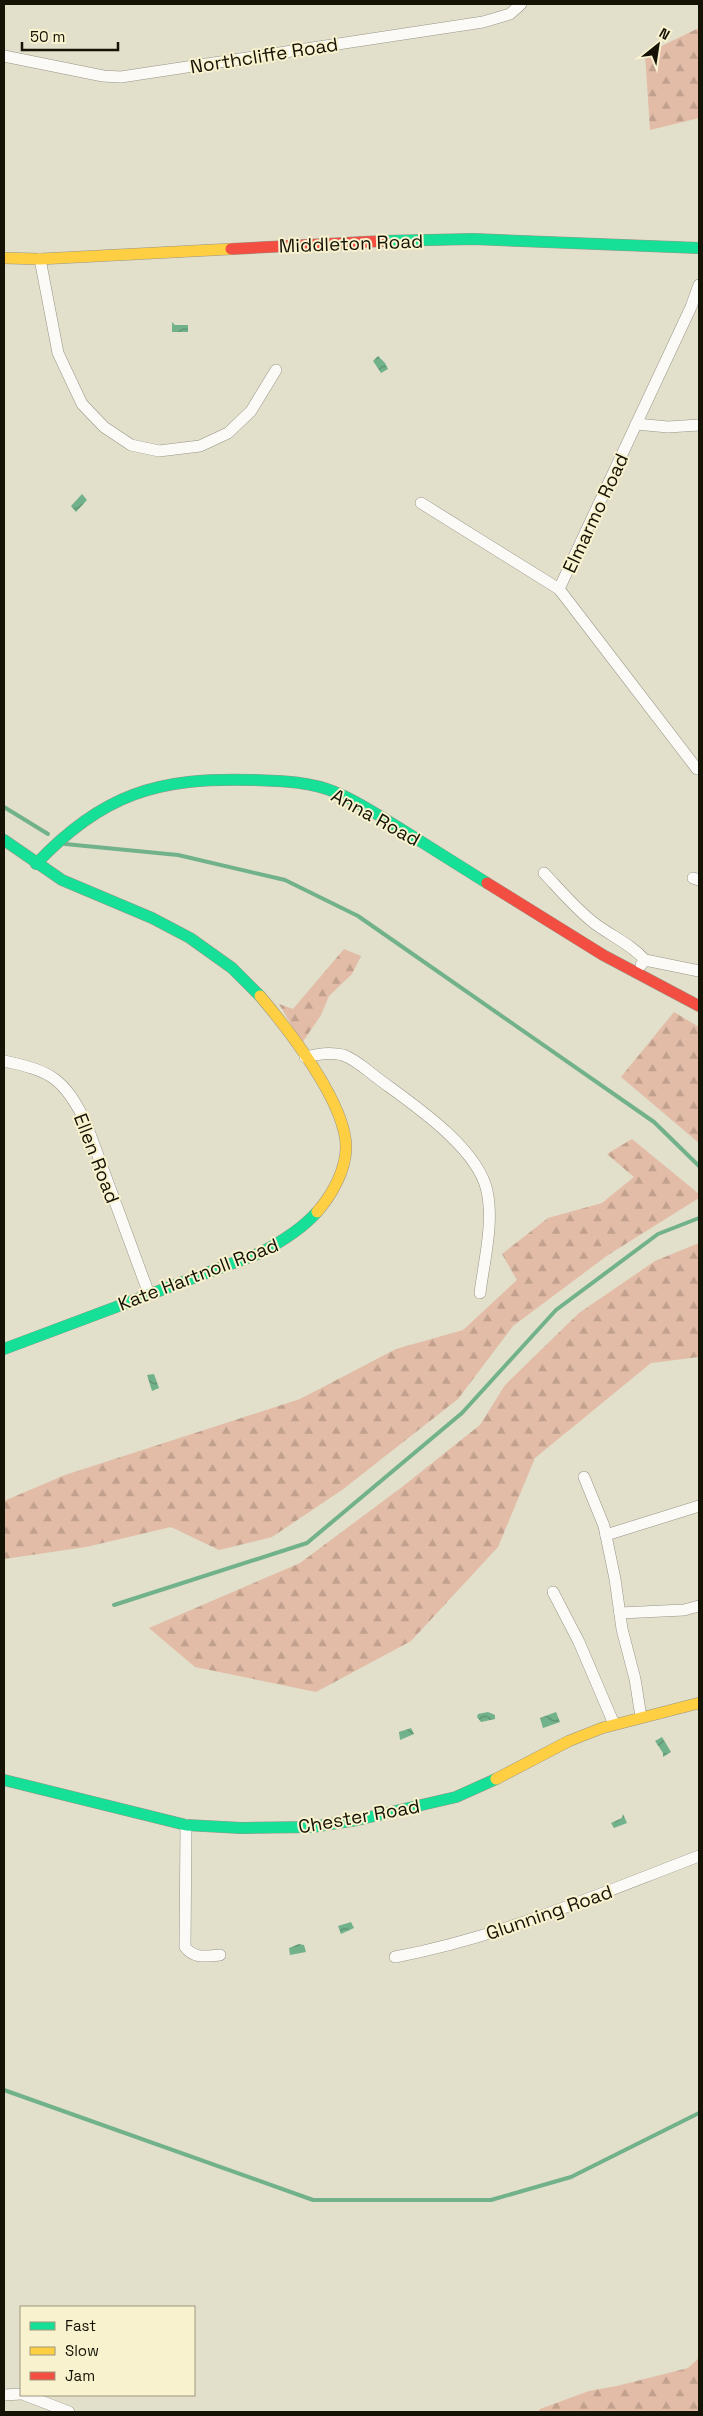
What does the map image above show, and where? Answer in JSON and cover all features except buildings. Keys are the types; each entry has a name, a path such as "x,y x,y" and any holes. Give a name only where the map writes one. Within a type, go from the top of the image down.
{"street":[{"name":"Northcliffe Road","path":"4,56 103,76 121,77 483,22 510,14 521,4"},
{"name":"Middleton Road","path":"4,258 40,259 384,241 473,239 699,248"},
{"path":"40,259 58,353 82,404 104,428 131,445 159,451 200,446 228,433 251,411 276,370"},
{"name":"Elmarmo Road","path":"697,769 559,589 699,285"},
{"path":"636,424 668,427 699,425"},
{"path":"421,503 559,589"},
{"name":"Anna Road","path":"36,864 67,831 89,816 121,799 157,786 188,780 214,779 291,782 332,790 367,808 604,955 699,1006"},
{"name":"Kate Hartnoll Road","path":"4,840 36,864 71,885 162,923 220,958 255,989 305,1057 335,1106 346,1146 336,1186 322,1209 303,1228 282,1243 207,1274 148,1294 4,1349"},
{"path":"544,873 575,907 596,924 634,949 645,960 699,971"},
{"path":"636,973 645,960"},
{"path":"305,1057 331,1053 344,1056 359,1064 440,1125 468,1157 481,1176 488,1194 488,1228 480,1293"},
{"name":"Ellen Road","path":"4,1061 31,1066 56,1078 74,1101 86,1123 148,1294"},
{"path":"584,1477 592,1492 606,1535 641,1717"},
{"path":"606,1535 699,1506"},
{"path":"553,1592 579,1642 614,1724"},
{"path":"620,1613 684,1610 699,1606"},
{"name":"Chester Road","path":"4,1780 186,1825 226,1828 289,1828 340,1823 400,1812 456,1797 501,1777 569,1741 614,1724 699,1703"},
{"path":"186,1825 185,1948 197,1956 220,1955"},
{"name":"Glunning Road","path":"395,1957 434,1949 528,1922 699,1856"},
{"path":"4,2395 20,2394"},
{"path":"28,2396 69,2412"}],"green space":[{"path":"699,28 699,118 650,130 645,54"},
{"path":"344,949 361,956 352,974 329,996 321,1015 302,1043 279,1004 293,1009"},
{"path":"674,1012 699,1027 699,1143 621,1077"},
{"path":"632,1139 699,1194 699,1198 608,1255 513,1326 458,1399 342,1490 272,1537 219,1550 171,1527 86,1547 4,1559 4,1501 65,1475 300,1399 396,1349 463,1330 517,1280 502,1254 548,1218 602,1203 634,1177 607,1154"},
{"path":"699,1243 699,1357 651,1363 535,1458 498,1547 411,1641 316,1692 195,1667 149,1628 300,1563 402,1487 480,1425 505,1385 579,1313 655,1261"},
{"path":"699,2358 699,2412 538,2412 540,2409 589,2391 688,2368"}],"water":[{"path":"172,322 175,325 188,325 188,332 172,332"},
{"path":"378,356 388,369 381,373 373,361"},
{"path":"82,494 87,500 76,512 71,506"},
{"path":"154,1374 159,1388 152,1391 147,1375"},
{"path":"488,1712 495,1715 495,1719 481,1722 477,1717 478,1714"},
{"path":"556,1712 560,1722 543,1728 540,1718"},
{"path":"411,1728 414,1734 400,1740 399,1732"},
{"path":"662,1737 671,1752 663,1757 663,1753 655,1741"},
{"path":"623,1814 627,1823 614,1828 611,1823 622,1818"},
{"path":"351,1922 354,1928 341,1934 338,1926"},
{"path":"299,1944 304,1945 306,1952 290,1955 289,1948"}],"waterway":[{"path":"4,807 48,834"},
{"path":"65,844 178,855 285,880 358,916 654,1122 699,1166"},
{"path":"114,1605 307,1543 462,1413 556,1310 658,1234 699,1218"},
{"path":"4,2090 313,2200 491,2200 571,2177 699,2113"}],"traffic: fast":[{"path":"383,241 473,239 699,248"},
{"path":"36,864 60,840 84,821 109,806 134,795 160,787 188,782 253,780 294,782 325,788 344,796 377,814 487,883"},
{"path":"4,840 62,880 152,918 190,938 232,968 260,996"},
{"path":"4,1349 260,1253 290,1235 317,1212"},
{"path":"4,1780 186,1825 241,1828 312,1827 357,1820 456,1797 496,1779"}],"traffic: slow":[{"path":"4,258 40,259 231,249"},
{"path":"260,996 314,1067 337,1109 343,1129 346,1147 344,1164 333,1190 317,1212"},
{"path":"496,1779 569,1741 602,1728 699,1703"}],"traffic: jam":[{"path":"231,249 383,241"},
{"path":"487,883 603,955 699,1006"}]}
